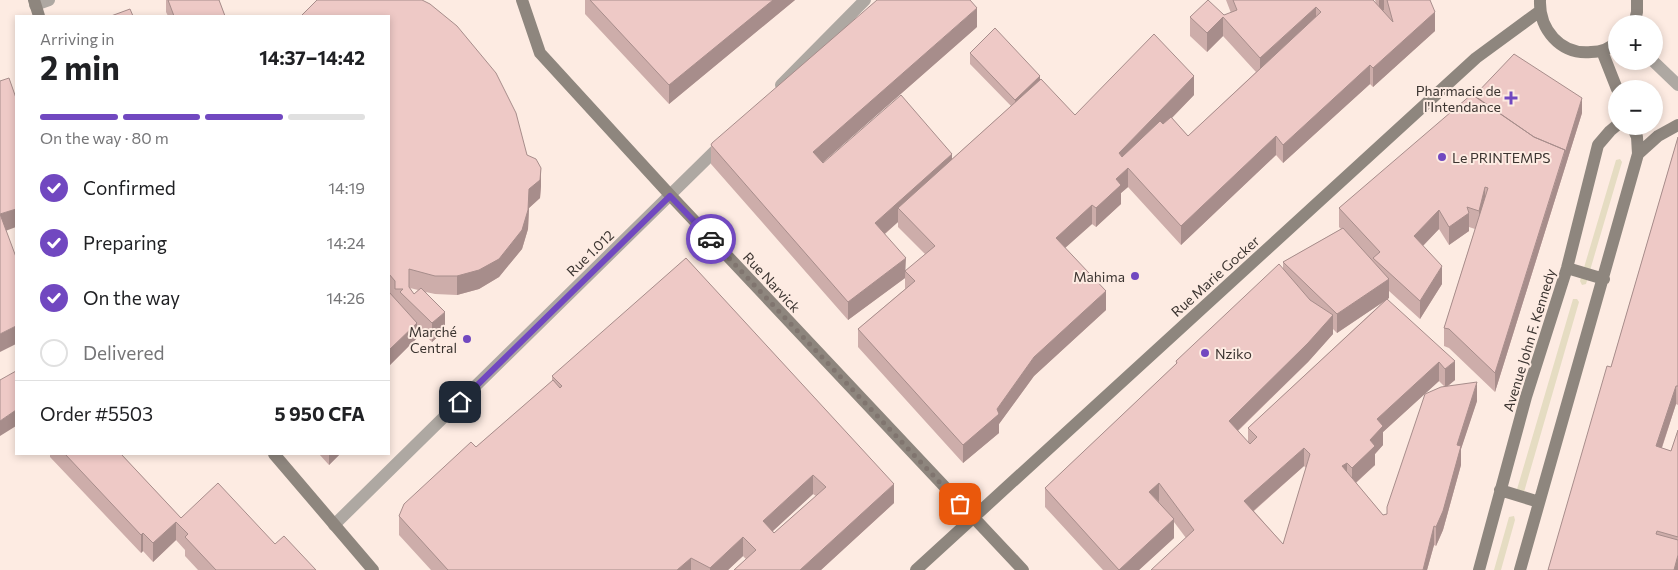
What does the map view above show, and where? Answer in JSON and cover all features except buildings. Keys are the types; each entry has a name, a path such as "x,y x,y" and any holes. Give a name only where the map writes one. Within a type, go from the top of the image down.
{"street":[{"path":"36,7 49,0"},
{"name":"Rue Narvick","path":"522,0 540,53 670,196 1023,570"},
{"path":"775,91 865,0"},
{"path":"1636,15 1638,0"},
{"path":"1540,6 1543,23 1550,35 1570,50 1582,53 1602,51 1608,47"},
{"name":"Rue Marie Gocker","path":"916,570 1476,58 1540,6"},
{"path":"1602,51 1613,80"},
{"path":"1662,70 1678,85"},
{"path":"1638,154 1658,136 1678,125"},
{"name":"Rue 1.012","path":"334,525 733,133"},
{"name":"Avenue John F. Kennedy","path":"1479,570 1526,397 1567,268 1598,146 1608,134"},
{"path":"1520,570 1638,154 1636,135"},
{"path":"1567,268 1604,279"},
{"path":"275,455 373,570"},
{"path":"1500,490 1539,502"}],"shaded area":[{"path":"1620,159 1622,162 1586,284 1582,285 1580,281 1616,160"},
{"path":"1573,299 1577,299 1579,302 1522,499 1515,496"},
{"path":"1514,516 1515,520 1501,570 1494,570 1509,517"}],"way so far":[{"path":"711,239 960,504"}],"place":[{"name":"Pharmacie de l'Intendance","path":"1511,98"},
{"name":"Le PRINTEMPS","path":"1442,157"},
{"name":"Mahima","path":"1135,276"},
{"name":"Marché Central","path":"467,339"},
{"name":"Nziko","path":"1205,353"}],"route":[{"path":"460,402 670,196 711,239"}]}
